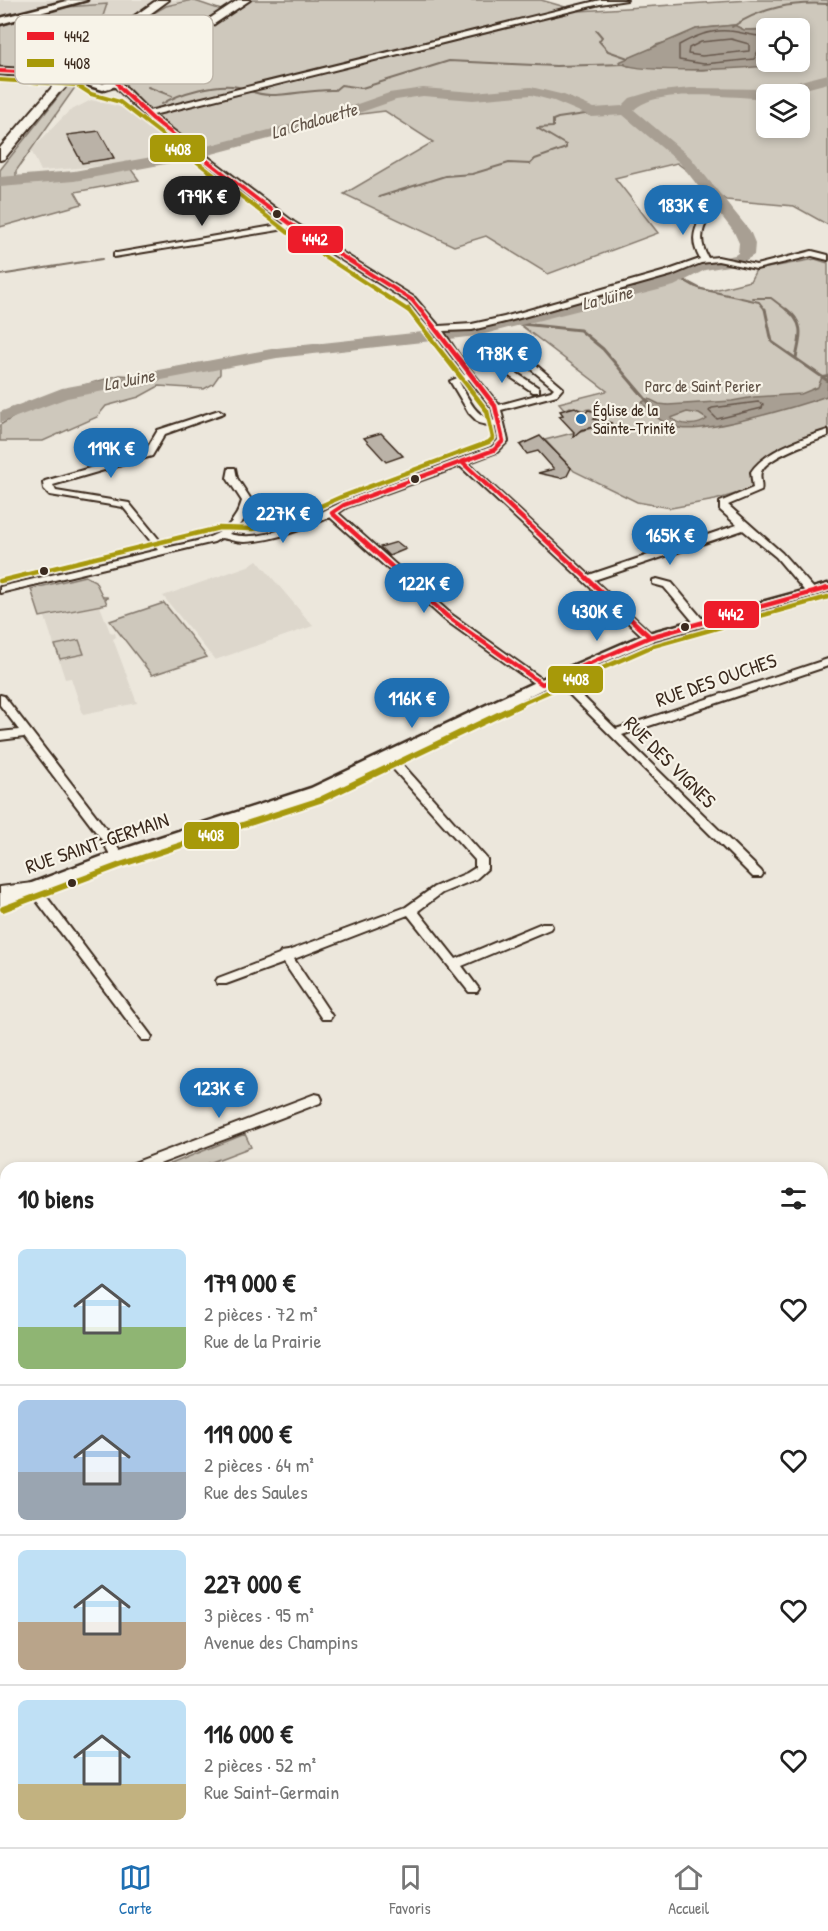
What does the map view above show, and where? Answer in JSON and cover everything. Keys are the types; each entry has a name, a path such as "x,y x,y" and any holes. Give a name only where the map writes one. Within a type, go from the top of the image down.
{"main road":[{"path":"23,15 82,0"},
{"path":"130,15 154,0"},
{"path":"142,15 164,0"},
{"path":"220,0 225,8 220,17"},
{"path":"213,21 245,0"},
{"path":"124,15 129,10"},
{"path":"0,21 15,17"},
{"path":"0,71 15,72"},
{"path":"0,144 54,86 58,84"},
{"path":"91,84 103,87 107,84"},
{"path":"0,156 54,86"},
{"name":"RUE SAINT-GERMAIN","path":"0,900 117,857 316,792 557,677 650,637 828,588"}],"street":[{"path":"147,114 600,2 624,0"},
{"path":"118,84 147,114 292,225 412,300 440,333 496,409 501,425 503,441 494,450 344,505 332,513 255,538 226,536"},
{"path":"103,87 125,94"},
{"path":"692,198 705,218 695,235 696,245 705,260"},
{"path":"117,255 292,225"},
{"path":"440,333 506,319 658,276 705,260 733,262 756,267 812,254 828,258"},
{"path":"459,361 506,349 516,351 559,387 554,393 496,409"},
{"path":"483,355 537,390"},
{"path":"471,376 454,381 458,390 482,421 501,425"},
{"path":"164,550 126,505 53,493 48,483 149,454 161,432 219,413"},
{"path":"812,592 779,555 723,508 726,502 758,489 756,476 760,466 803,441 828,433"},
{"path":"462,462 650,637"},
{"path":"0,590 212,540 213,543 222,545 227,543 226,536 238,522 247,501 232,478 232,470"},
{"path":"332,513 448,617 542,684"},
{"path":"587,579 744,526"},
{"path":"657,582 668,585 700,622"},
{"name":"RUE DES OUCHES","path":"615,733 828,662"},
{"name":"RUE DES VIGNES","path":"557,677 757,874"},
{"path":"0,698 107,838 117,857"},
{"path":"0,736 28,733"},
{"path":"222,981 285,955 410,910 422,904 436,891 475,875 481,869 481,859 390,758"},
{"path":"0,891 33,886 146,1037"},
{"path":"410,910 473,989"},
{"path":"455,964 546,926"},
{"path":"285,955 326,1016"},
{"path":"152,1162 315,1100"}],"shaded area":[{"path":"0,0 192,0 166,6 150,15 103,15 106,4 66,7 38,15 15,15 15,22 0,26"},
{"path":"91,100 137,111 187,152 113,165 41,171 31,150 68,112"},
{"path":"257,560 313,626 215,660 163,596 248,566"},
{"path":"100,606 110,632 115,633 116,637 113,639 137,703 83,714 71,678 65,679 45,617"}],"green space":[{"path":"192,0 230,13 251,0 541,0 579,11 750,0 828,0 828,225 794,206 726,200 677,163 615,178 658,233 548,274 486,236 454,246 344,194 433,142 385,111 336,117 199,149 130,95 126,84 213,84 213,15 150,15 166,6","holes":["756,18 810,18 810,72 756,72 756,66 702,70 629,66 656,45 677,39 696,29 734,25 744,30 756,30"]},
{"path":"107,4 103,15 38,15 66,7"},
{"path":"15,22 15,70 0,69 0,26"},
{"path":"68,84 76,84 16,171 16,177 35,182 127,164 139,180 75,192 82,204 0,227 0,170"},
{"name":"Parc de Saint Perier","path":"815,259 828,263 828,431 754,469 752,489 715,500 671,508 637,502 574,471 545,440 604,425 600,421 603,417 590,409 570,407 565,410 559,403 607,391 514,320 662,278 680,278 695,287 710,291 750,281 756,270"},
{"path":"181,368 220,368 220,374 213,384 204,389 159,386 139,397 106,406 97,417 43,441 0,441 0,425 52,394 120,375 133,376 133,385 144,385"},
{"path":"85,576 95,581 103,597 108,598 105,599 107,604 40,617 31,589"},
{"path":"164,603 207,657 152,675 110,621"},
{"path":"79,640 84,654 60,659 55,645"},
{"path":"245,1134 251,1147 212,1162 176,1162"}],"water":[{"path":"734,25 744,30 756,30 756,67 675,70 630,66 619,62 696,29"},
{"path":"828,376 827,396 752,418 709,427 692,429 673,426 658,418 642,402 649,399 668,405 801,394 818,387 822,377","holes":["687,412 699,414 707,419 703,422 689,424 679,423 671,418"]}],"building":[{"path":"99,131 114,158 82,163 67,135"},
{"name":"Église de la Sainte-Trinité","path":"575,407 585,414 588,410 602,413 594,419 612,423 581,430 573,437 574,432 559,416 563,415 560,411"},
{"path":"381,433 403,456 386,462 364,438"},
{"path":"540,436 571,468 567,476 561,478 538,473 554,469 538,451 527,454 520,445"},
{"path":"397,542 406,549 389,556 380,547"}],"waterway":[{"path":"732,27 743,20 778,7 828,4"},
{"path":"596,30 602,37 599,41 608,51 628,58"},
{"path":"162,104 188,92 220,86 238,87 270,95 335,90 341,85 362,88 449,61 556,66 625,64"},
{"name":"La Juine","path":"626,110 635,101 650,96 691,92 769,93 828,78"},
{"path":"148,87 172,96"},
{"name":"La Chalouette","path":"0,182 74,176 197,153 328,119 394,96 423,92 473,96 531,91 559,98 592,113 626,110"},
{"name":"La Juine","path":"0,418 62,393 277,353 477,331 668,282 699,267 729,262 746,255 747,243 742,231 685,160 626,110"},
{"path":"379,197 445,176 472,174 509,163 530,164 535,159 566,148 566,145 537,128 553,127 553,120 558,118 592,113"},
{"path":"0,275 102,259"},
{"path":"680,278 701,289 759,302 765,310"},
{"path":"753,298 771,298 788,311"},
{"path":"765,310 772,342 828,381"},
{"path":"788,311 797,320 800,331 796,358"},
{"path":"512,323 580,330 603,349 649,403"}],"transit line":[{"name":"4442","path":"0,71 15,72"},
{"name":"4408","path":"0,80 15,81"},
{"name":"4408","path":"0,581 213,529 224,527 247,530 287,521 341,497 489,442 493,438 487,411 406,307 287,232 120,102 91,94 77,85 62,84"},
{"name":"4442","path":"118,84 153,119 292,225 412,300 437,329 458,360 495,406 503,441"},
{"name":"4442","path":"503,441 494,450 344,505 332,513 448,617 542,684 650,637 828,588"},
{"name":"4442","path":"462,462 650,637"},
{"name":"4408","path":"3,909 120,865 320,800 546,692 653,646 828,597"}],"place":[{"name":"Église de la Sainte-Trinité","path":"581,419"}]}
